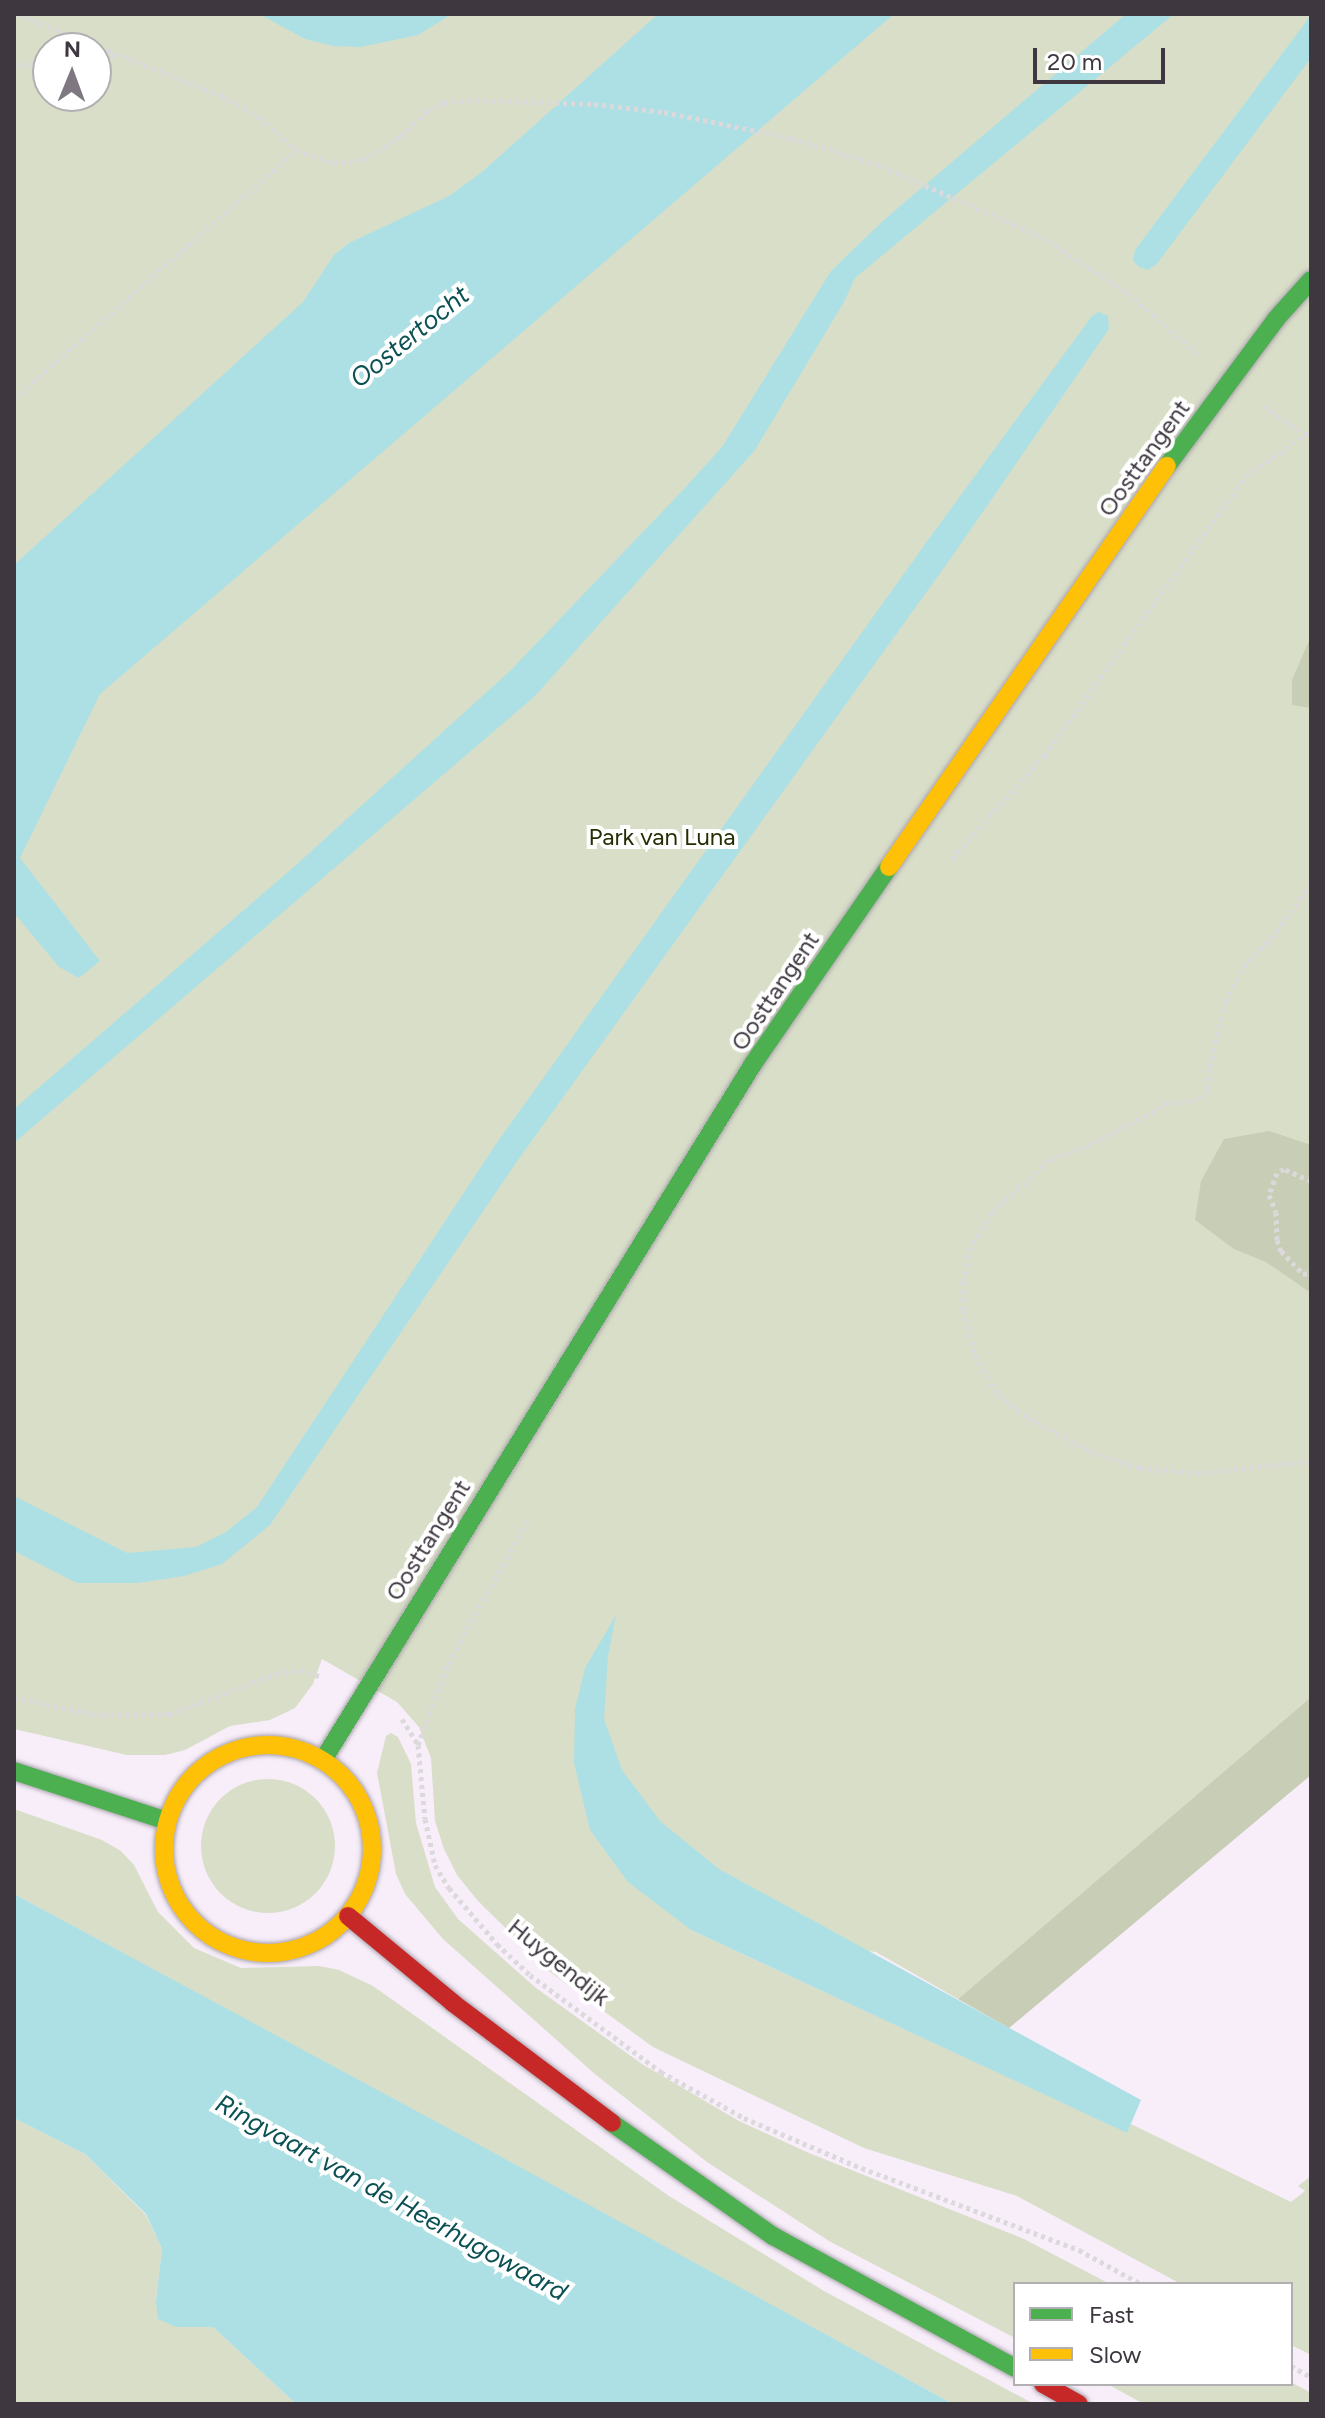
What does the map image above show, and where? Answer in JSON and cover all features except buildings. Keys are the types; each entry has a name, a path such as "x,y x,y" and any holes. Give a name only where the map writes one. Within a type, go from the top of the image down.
{"main road":[{"name":"Oosttangent","path":"323,1760 753,1064 1130,517 1276,319 1311,280"},
{"path":"271,1745 298,1749 323,1760 346,1779 363,1804 372,1832 372,1862 364,1891 348,1916 325,1937 296,1950 265,1953 234,1947 207,1933 184,1911 169,1883 164,1853 167,1821 178,1796 195,1774 217,1758 243,1748 271,1745"},
{"path":"14,1771 167,1821"},
{"path":"348,1916 453,2003 652,2154 773,2236 1013,2367"},
{"path":"1047,2386 1079,2404"}],"path":[{"path":"18,14 222,96 259,117 296,150 333,163 363,160 401,136 427,111 444,103 467,100 664,112 791,138 912,179 1041,237 1128,293 1229,382 1311,438"},
{"path":"112,56 121,55"},
{"path":"14,399 296,150"},
{"path":"949,862 1044,756 1246,476 1303,433 1311,431"},
{"path":"1311,883 1274,936 1246,963 1226,1001 1209,1069 1208,1091 1194,1100 1168,1103 1092,1144 1049,1160 992,1213 971,1247 963,1282 963,1310 975,1355 998,1395 1028,1418 1090,1451 1139,1468 1202,1473 1311,1461"},
{"path":"1311,1181 1284,1169 1277,1173 1269,1195 1276,1212 1277,1240 1281,1251 1303,1274 1311,1273"},
{"path":"418,1745 448,1664 536,1504"},
{"path":"14,1698 101,1715 170,1714 276,1674 313,1671 401,1718 418,1745"},
{"name":"Huygendijk","path":"418,1745 425,1819 435,1865 449,1888 497,1944 530,1975 661,2072 744,2118 854,2165 1079,2250 1137,2282"},
{"path":"1293,2367 1311,2377"}],"green space":[{"name":"Park van Luna","path":"14,14 1311,14 1311,1697 958,1999 876,1952 691,1930 1126,2132 1131,2124 1291,2202 1305,2191 1298,2186 1311,2176 1311,2355 1293,2346 1293,2282 1177,2282 1017,2196 864,2148 653,2047 550,1972 478,1901 457,1875 444,1849 435,1821 431,1758 419,1727 397,1702 322,1659 313,1684 295,1708 270,1720 230,1726 185,1750 165,1755 127,1755 14,1729"},
{"path":"1311,636 1311,708 1292,705 1292,680"},
{"path":"1269,1131 1311,1145 1311,1293 1266,1262 1234,1249 1195,1220 1201,1181 1224,1139"},
{"path":"1311,1697 1311,1775 1009,2028 958,1999"},
{"path":"391,1733 398,1737 411,1764 416,1823 435,1887 458,1919 536,1988 642,2064 739,2121 809,2153 1024,2239 1106,2282 1013,2282 1013,2337 829,2241 707,2162 596,2075 443,1939 405,1894 396,1874 377,1773 386,1736"},
{"path":"268,1779 294,1784 315,1799 330,1820 335,1846 330,1872 315,1893 294,1908 268,1913 242,1908 221,1893 206,1872 201,1846 206,1820 221,1799 242,1784"},
{"path":"14,1809 102,1840 121,1851 134,1865 158,1912 194,1948 241,1968 320,1966 339,1970 373,1986 669,2196 824,2291 1034,2404 953,2404 14,1894"},
{"path":"14,2118 85,2154 146,2215 162,2249 156,2301 177,2327 213,2327 296,2404 14,2404"},
{"path":"1293,2383 1311,2393 1311,2404 1144,2404 1111,2386 1293,2386"}],"water":[{"path":"259,14 452,14 418,35 361,47 333,46 305,39"},
{"name":"Oostertocht","path":"658,14 894,14 100,694 20,858 100,961 79,978 59,967 14,913 14,565 303,302 334,255 349,243 449,196 482,172"},
{"path":"1126,14 1174,14 855,278 844,302 755,450 535,696 14,1143 14,1109 296,865 511,670 684,489 722,447 831,271 885,219"},
{"path":"1311,15 1311,58 1156,265 1148,270 1139,267 1133,261 1135,250"},
{"path":"1099,312 1108,316 1109,329 951,558 518,1160 270,1525 222,1564 184,1576 138,1583 77,1583 14,1551 14,1496 127,1553 196,1547 226,1532 257,1507 496,1144 928,540 1092,316"},
{"path":"616,1615 608,1656 604,1719 622,1770 660,1821 719,1869 1141,2100 1127,2133 691,1930 628,1882 590,1830 574,1763 575,1709 585,1668"},
{"name":"Ringvaart van de Heerhugowaard","path":"14,1894 953,2404 296,2404 213,2327 176,2327 158,2319 156,2301 162,2249 146,2214 85,2154 14,2118"}],"traffic: fast":[{"path":"1167,466 1276,319 1311,280"},
{"path":"323,1760 753,1064 889,867"},
{"path":"14,1771 167,1821"},
{"path":"612,2123 773,2236 1013,2367"}],"traffic: slow":[{"path":"889,867 1167,466"},
{"path":"268,1745 308,1753 341,1776 364,1809 372,1849 364,1889 341,1922 308,1945 268,1953 228,1945 195,1922 172,1889 164,1849 172,1809 195,1776 228,1753 268,1745"}],"traffic: jam":[{"path":"348,1916 453,2003 612,2123"},
{"path":"1047,2386 1079,2404"}]}
